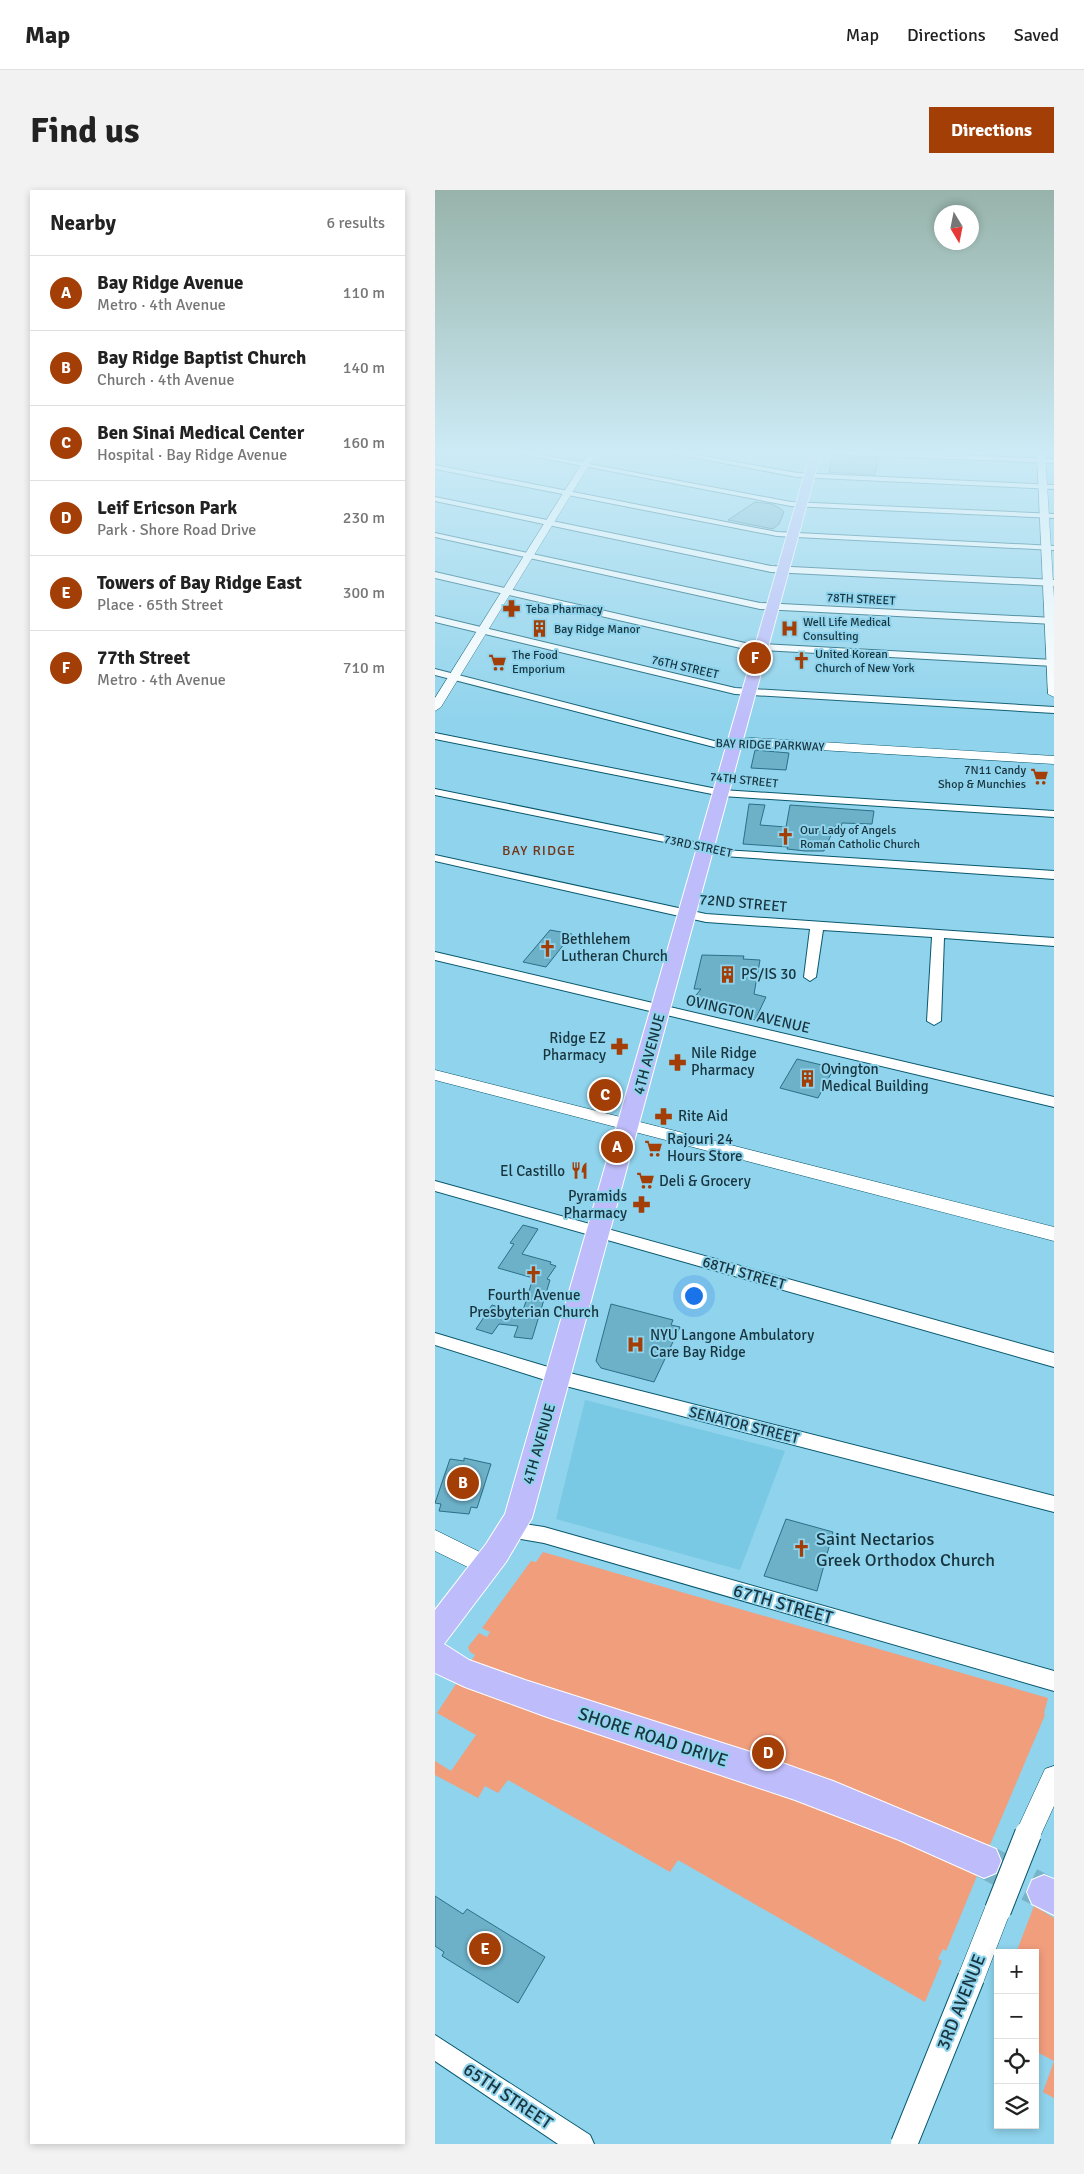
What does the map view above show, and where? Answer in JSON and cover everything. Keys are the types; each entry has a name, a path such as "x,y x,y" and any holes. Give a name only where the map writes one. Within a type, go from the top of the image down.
{"main road":[{"name":"4TH AVENUE","path":"435,1634 486,1566 518,1518 559,1378 705,848 750,694 761,647 792,543"},
{"name":"SHORE ROAD DRIVE","path":"435,1655 447,1665 529,1697 708,1754 849,1803 897,1822 983,1861"}],"street":[{"name":"78TH STREET","path":"472,543 760,606 1052,621"},
{"path":"435,707 537,543"},
{"path":"650,543 784,570 1051,583"},
{"path":"947,543 1050,548 1054,694"},
{"path":"435,575 745,646 1053,663"},
{"name":"76TH STREET","path":"435,619 750,694 1054,710"},
{"name":"BAY RIDGE PARKWAY","path":"435,672 714,744 753,742 1054,760"},
{"name":"74TH STREET","path":"435,736 722,793 1054,814"},
{"name":"73RD STREET","path":"435,792 723,853 1054,875"},
{"name":"72ND STREET","path":"435,858 706,918 1054,942"},
{"path":"810,977 817,925"},
{"path":"934,1021 938,934"},
{"name":"OVINGTON AVENUE","path":"435,956 1054,1102"},
{"path":"435,1075 1054,1234"},
{"name":"68TH STREET","path":"435,1186 1054,1360"},
{"name":"SENATOR STREET","path":"435,1339 559,1378 1054,1504"},
{"name":"67TH STREET","path":"511,1530 544,1535 1054,1681"},
{"path":"435,1540 486,1566"},
{"name":"3RD AVENUE","path":"904,2144 1028,1834 1051,1792"},
{"name":"65TH STREET","path":"435,2047 581,2144"}],"shaded area":[{"path":"585,1400 785,1451 740,1570 556,1519"},
{"path":"543,1552 1048,1698 1045,1715 990,1845 988,1844 975,1874 977,1876 946,1951 943,1949 938,1959 942,1961 925,2002 678,1860 670,1872 508,1780 498,1793 485,1786 478,1798 435,1775 435,1761 451,1771 476,1735 437,1713 475,1655 470,1652 468,1647 479,1633 487,1637 490,1632 482,1628 531,1561 536,1562"},
{"path":"1034,1906 1054,1918 1054,2061 1039,2053 1039,1949 1018,1949"},
{"path":"1054,2061 1054,2098 1043,2092"}],"building":[{"path":"755,750 789,753 786,770 751,768"},
{"path":"749,804 765,805 760,825 786,827 790,805 874,811 872,824 842,823 841,827 835,826 824,851 805,851 787,849 788,847 743,844"},
{"name":"Bethlehem Lutheran Church","path":"550,930 572,934 546,967 523,962"},
{"name":"PS/IS 30","path":"702,955 744,956 743,959 760,960 754,994 766,997 755,1020 689,1004 701,989 694,989"},
{"name":"Ovington Medical Building","path":"797,1059 834,1068 818,1098 780,1088"},
{"path":"523,1225 538,1229 522,1254 551,1262 550,1264 556,1266 547,1279 550,1280 532,1339 514,1337 518,1326 499,1324 492,1334 476,1329 492,1305 522,1314 533,1278 498,1268 514,1244 510,1243"},
{"name":"NYU Langone Ambulatory Care Bay Ridge","path":"611,1304 673,1320 671,1325 680,1327 654,1382 601,1368 596,1361"},
{"path":"464,1458 491,1464 477,1508 471,1507 469,1514 439,1511 441,1504 435,1503 450,1459 464,1461"},
{"name":"Saint Nectarios Greek Orthodox Church","path":"786,1519 833,1532 817,1591 764,1576"},
{"path":"435,1896 463,1914 467,1909 545,1957 518,2003 442,1956 444,1952 435,1946"}],"tunnel":[{"path":"984,1861 1044,1892"}],"place":[{"name":"Teba Pharmacy","path":"512,609"},
{"name":"Bay Ridge Manor","path":"540,629"},
{"name":"Well Life Medical Consulting","path":"789,629"},
{"name":"77th Street","path":"755,658"},
{"name":"United Korean Church of New York","path":"801,661"},
{"name":"The Food Emporium","path":"498,662"},
{"name":"7N11 Candy Shop & Munchies","path":"1040,777"},
{"name":"Our Lady of Angels Roman Catholic Church","path":"786,837"},
{"name":"Bethlehem Lutheran Church","path":"547,948"},
{"name":"PS/IS 30","path":"727,974"},
{"name":"Ridge EZ Pharmacy","path":"620,1047"},
{"name":"Nile Ridge Pharmacy","path":"677,1062"},
{"name":"Ovington Medical Building","path":"807,1078"},
{"name":"Ben Sinai Medical Center","path":"605,1095"},
{"name":"Rite Aid","path":"664,1116"},
{"name":"Bay Ridge Avenue","path":"617,1147"},
{"name":"Rajouri 24 Hours Store","path":"653,1148"},
{"name":"El Castillo","path":"579,1171"},
{"name":"Deli & Grocery","path":"645,1181"},
{"name":"Pyramids Pharmacy","path":"641,1205"},
{"name":"Fourth Avenue Presbyterian Church","path":"534,1274"},
{"name":"NYU Langone Ambulatory Care Bay Ridge","path":"636,1344"},
{"name":"Bay Ridge Baptist Church","path":"463,1483"},
{"name":"Saint Nectarios Greek Orthodox Church","path":"802,1549"},
{"name":"Leif Ericson Park","path":"768,1753"},
{"name":"Towers of Bay Ridge East","path":"485,1949"}],"district":[{"name":"BAY RIDGE","path":"539,850"}]}
